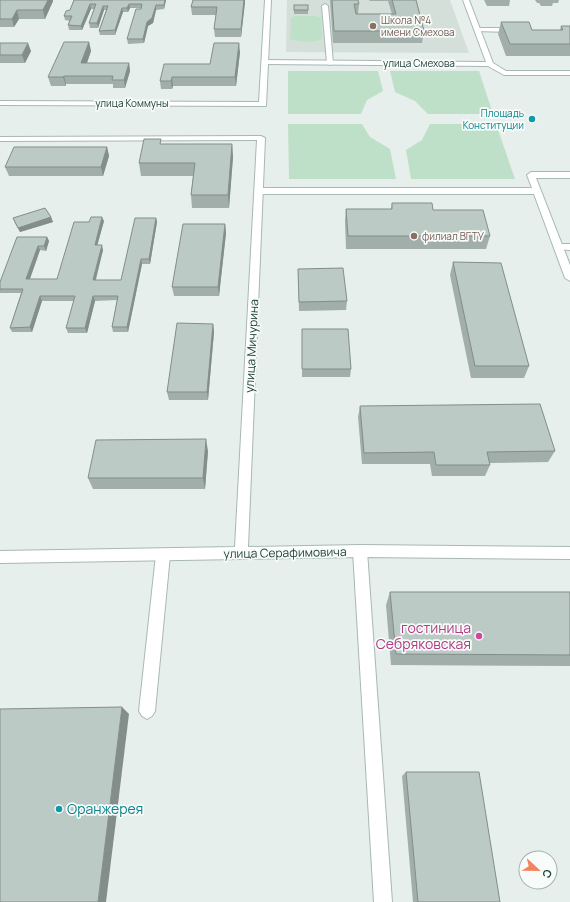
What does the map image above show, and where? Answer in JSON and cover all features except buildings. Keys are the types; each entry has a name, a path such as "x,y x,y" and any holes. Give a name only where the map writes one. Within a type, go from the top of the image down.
{"street":[{"path":"265,62 268,0"},
{"path":"466,0 490,64"},
{"path":"325,6 330,63"},
{"path":"477,30 518,30"},
{"name":"улица Смехова","path":"265,62 490,64 504,73 570,73"},
{"name":"улица Коммуны","path":"0,103 264,104 265,62"},
{"name":"улица Мичурина","path":"0,139 261,138 241,553"},
{"path":"570,175 531,175 570,278"},
{"path":"259,191 538,191"},
{"path":"559,247 570,247"},
{"path":"360,551 383,902"},
{"name":"улица Серафимовича","path":"0,557 360,551 570,553"},
{"path":"148,711 163,555"}],"shaded area":[{"name":"Школа №4 имени Смехова","path":"287,0 450,0 469,53 286,52"}],"green space":[{"path":"294,16 315,16 321,18 322,39 306,42 290,39 291,18"},
{"path":"288,71 378,71 383,91 367,100 361,114 288,114"},
{"path":"390,71 479,71 493,114 428,114 415,101 395,92"},
{"path":"288,124 362,124 370,137 390,149 396,179 289,179"},
{"path":"430,124 496,124 515,179 411,179 406,150 422,140"}],"place":[{"name":"Школа №4 имени Смехова","path":"373,26"},
{"name":"Площадь Конституции","path":"532,119"},
{"name":"филиал ВГТУ","path":"414,236"},
{"name":"гостиница Себряковская","path":"479,636"},
{"name":"Оранжерея","path":"59,809"}]}
